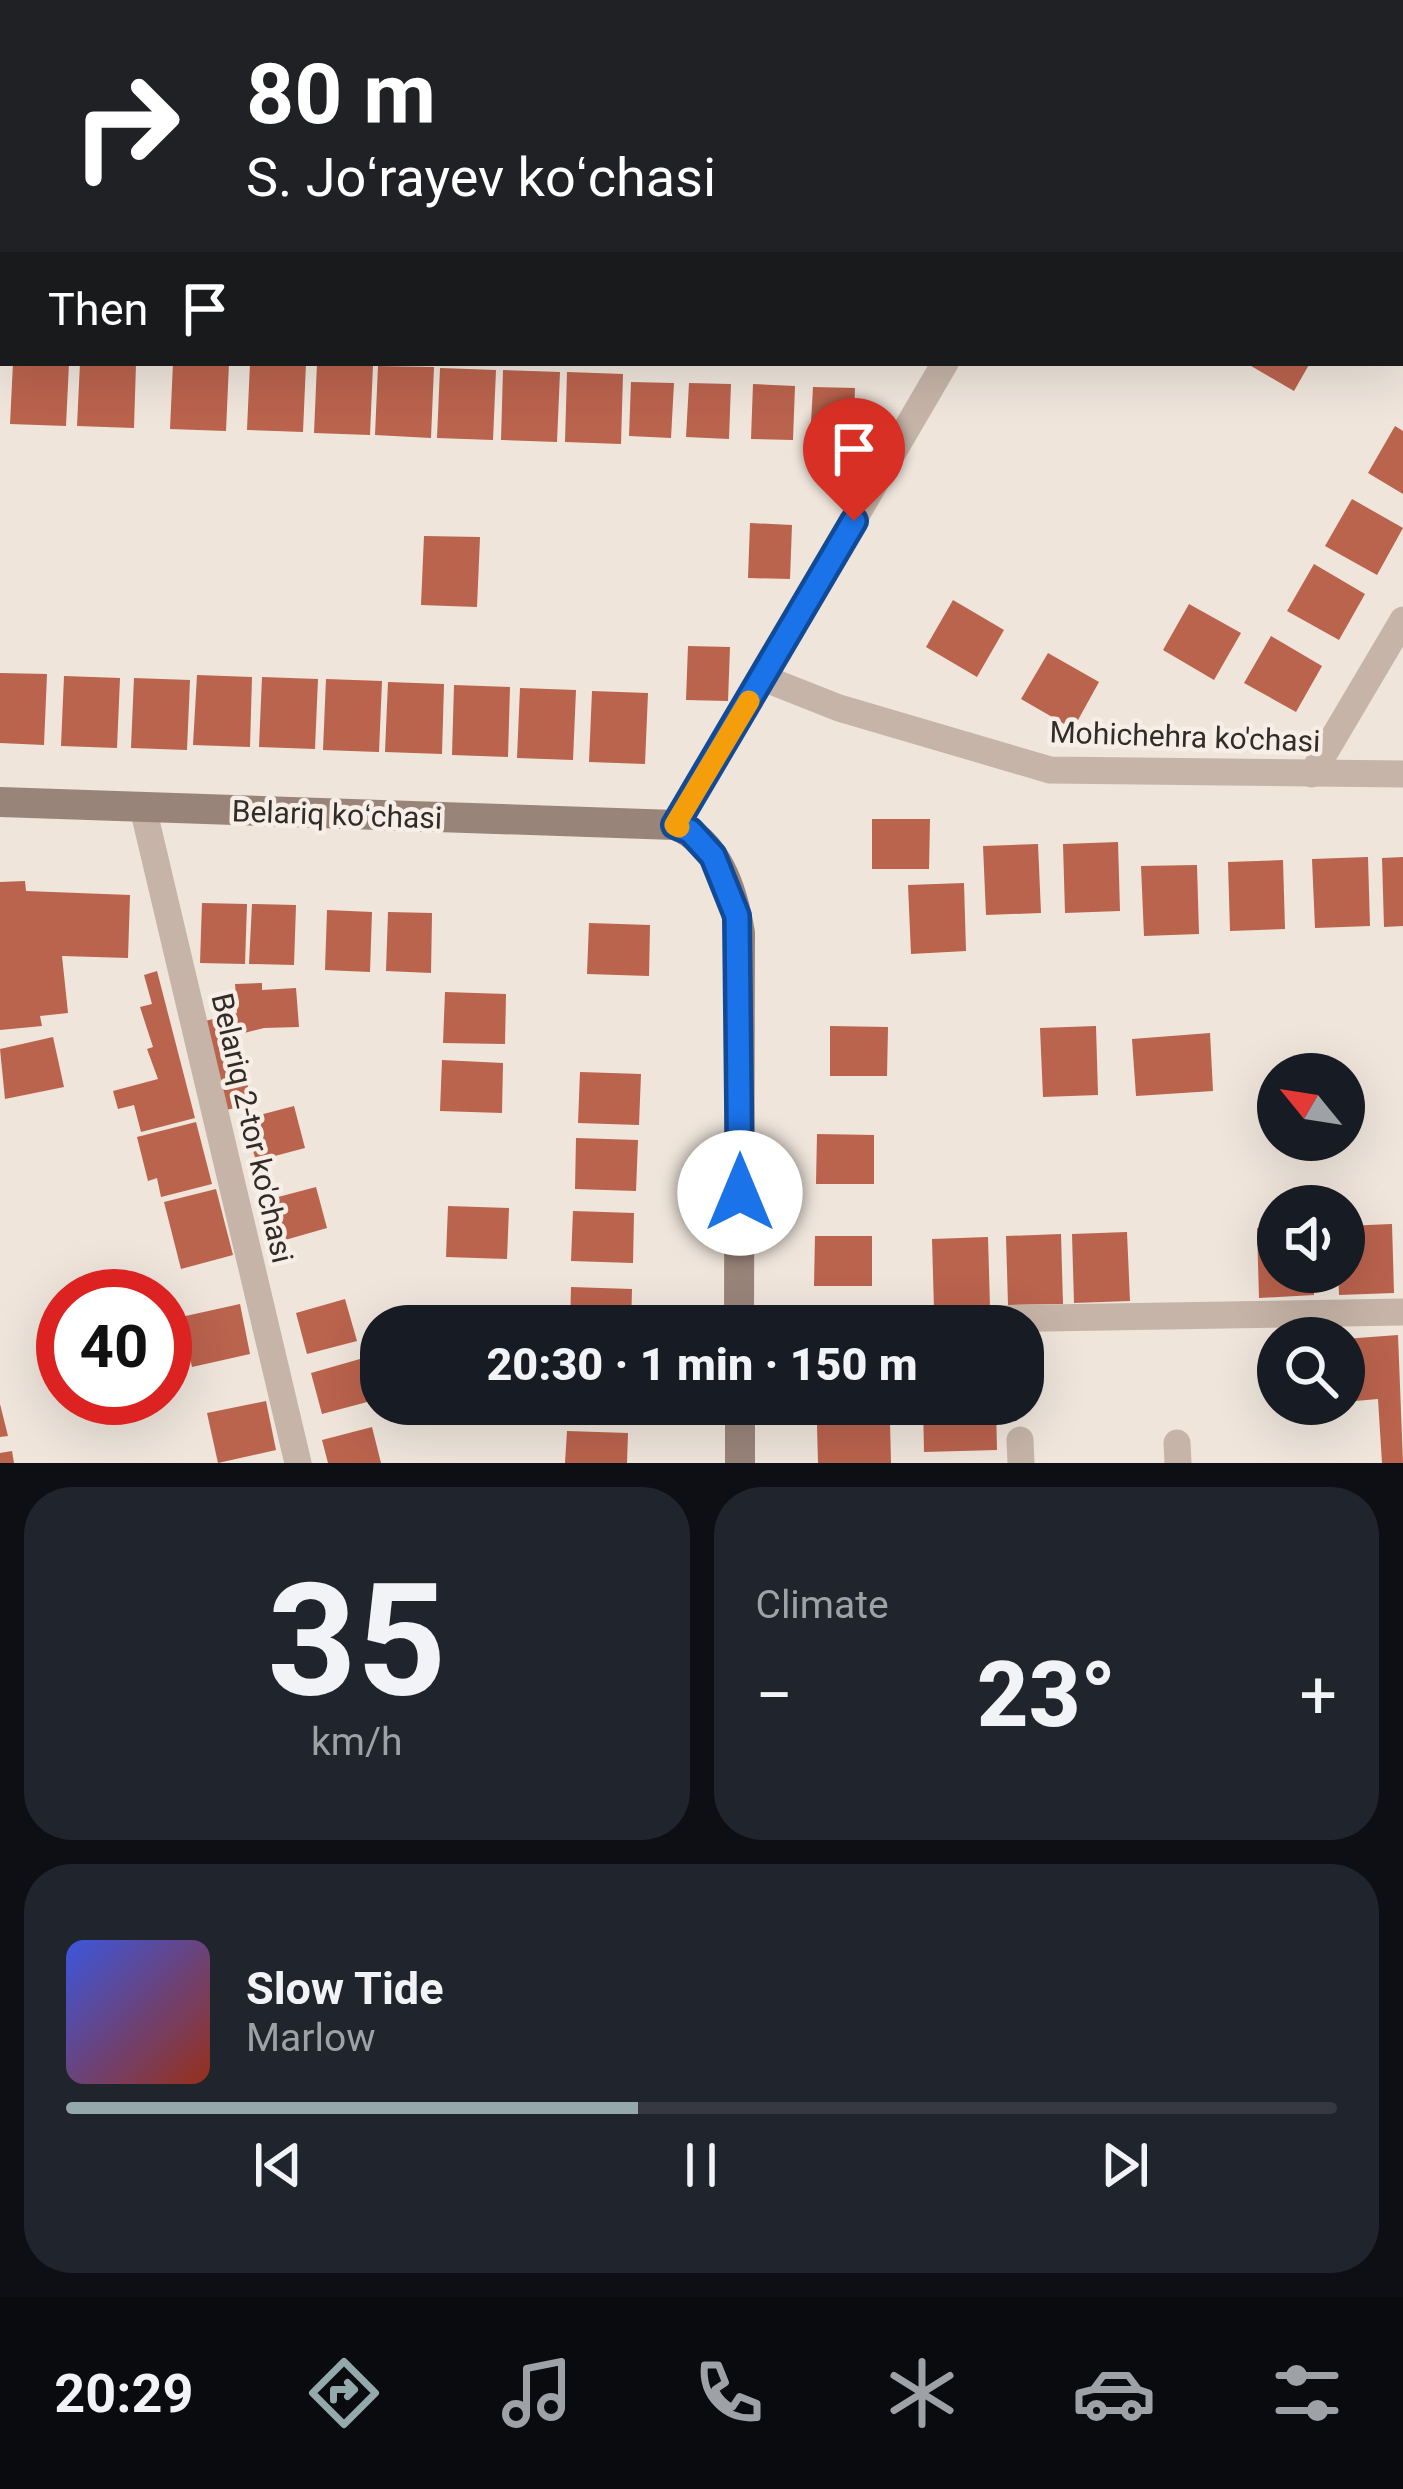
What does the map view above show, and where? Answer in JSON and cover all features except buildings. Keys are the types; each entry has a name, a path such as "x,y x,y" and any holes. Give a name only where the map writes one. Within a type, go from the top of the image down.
{"street":[{"path":"740,1305 740,933 733,899 713,856 690,831 675,825 943,366"},
{"path":"1312,774 1403,620"},
{"name":"Mohichehra ko'chasi","path":"763,678 839,708 1050,770 1403,774"},
{"name":"Belariq koʻchasi","path":"0,802 675,825"},
{"name":"Belariq 2-tor ko'chasi","path":"143,808 298,1463"},
{"path":"1044,1318 1403,1312"},
{"path":"740,1425 740,1463"}],"slow traffic":[{"path":"679,827 675,825 749,701"}],"route":[{"path":"740,1193 737,916 713,856 690,831 675,825 854,521"}]}
